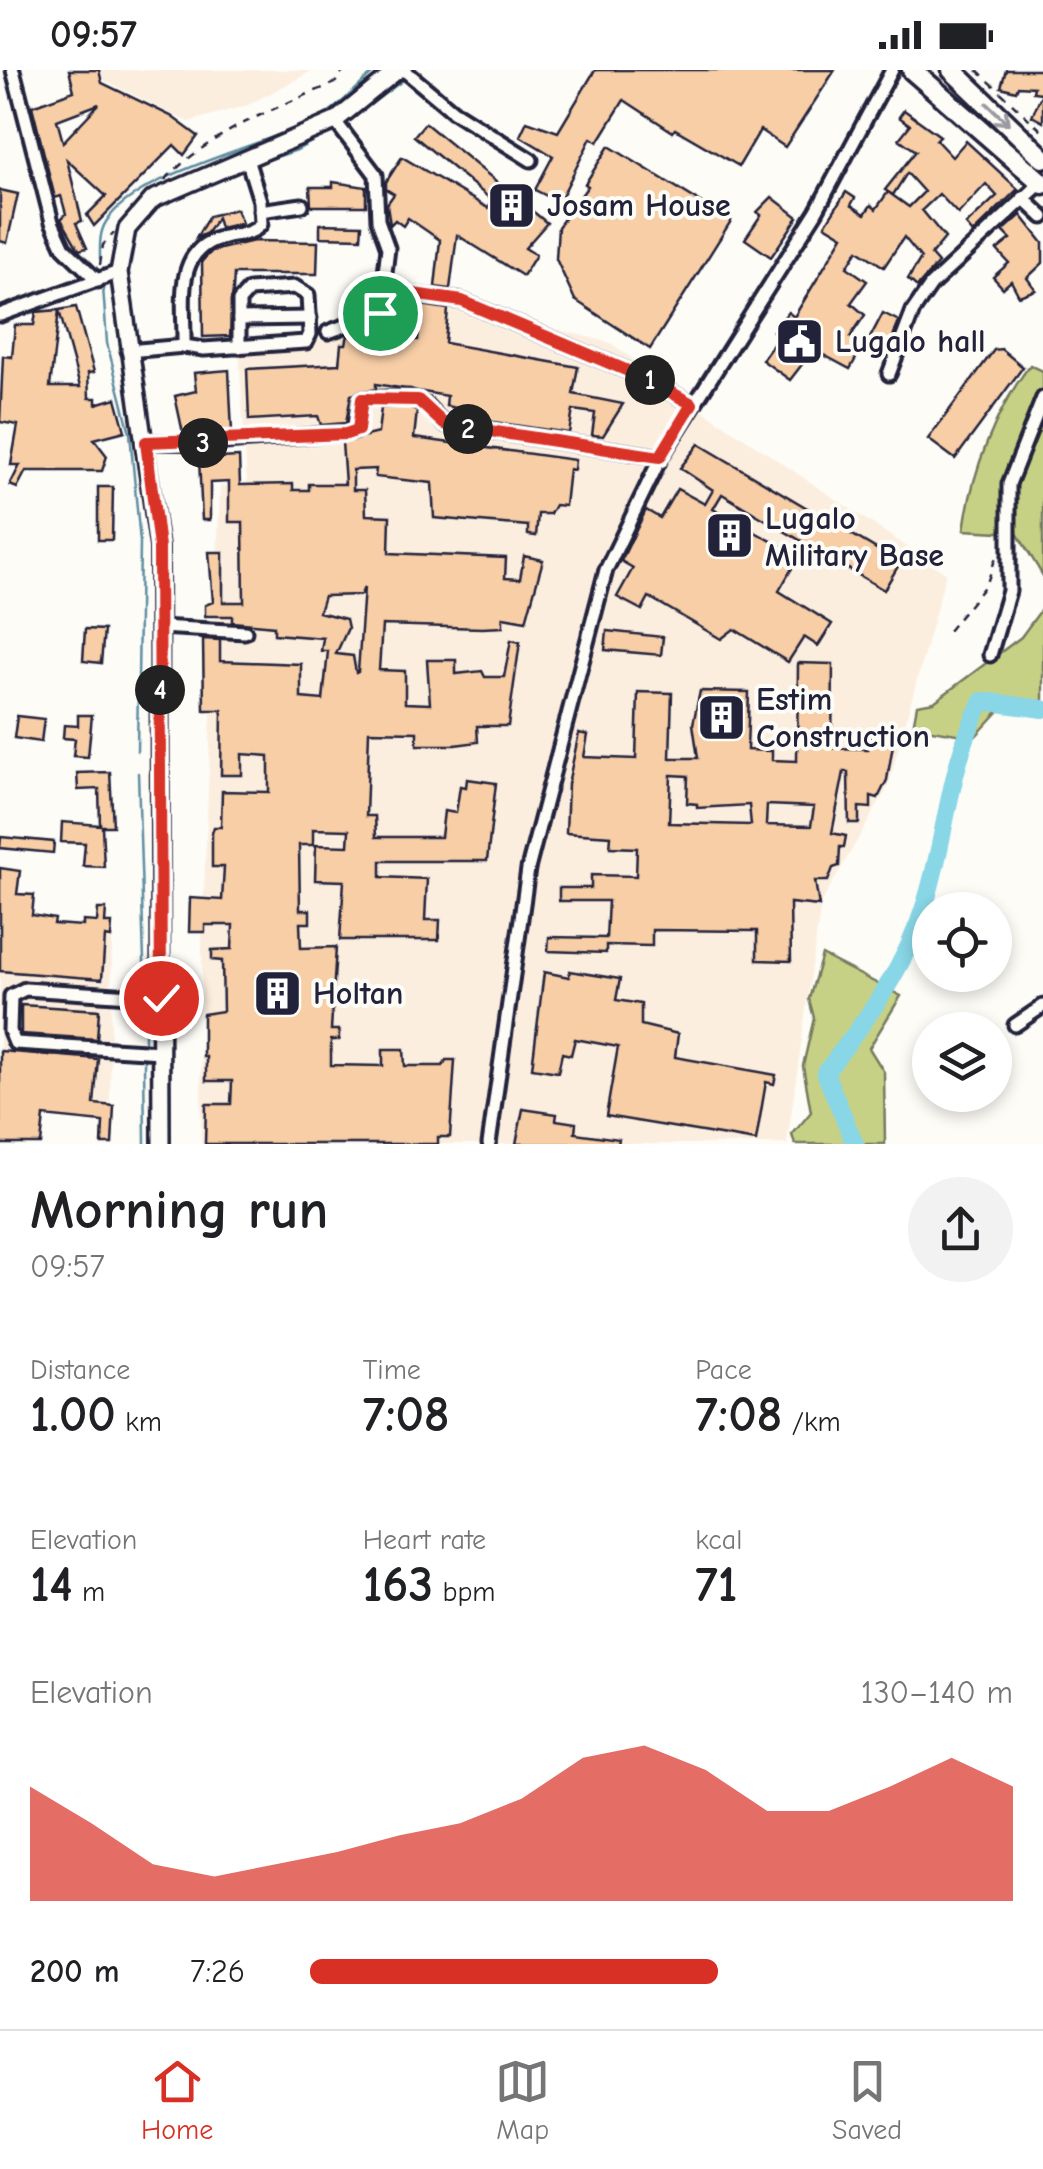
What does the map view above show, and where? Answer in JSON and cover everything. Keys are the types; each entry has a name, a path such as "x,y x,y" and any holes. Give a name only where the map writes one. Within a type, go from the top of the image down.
{"highway":[{"path":"912,70 1042,183"},
{"path":"952,70 1043,158"}],"main road":[{"path":"161,1144 158,518 128,351 119,272 127,229 152,198 335,121 401,70"}],"street":[{"path":"13,70 58,236 64,248 98,280"},
{"path":"401,70 465,119 531,160"},
{"path":"488,1144 535,837 559,762 606,570 660,457 816,212 892,70"},
{"path":"328,332 380,313 388,248 378,220 376,175 335,121"},
{"path":"184,346 184,277 193,254 206,241 255,231 261,224 247,159"},
{"path":"889,374 922,297 1042,183"},
{"path":"1023,198 1043,216"},
{"path":"260,210 302,205"},
{"path":"0,315 119,272"},
{"path":"128,351 184,346 193,350 239,347 306,342 308,295 296,287 249,290 238,301 239,347"},
{"path":"385,290 462,301 647,379 692,404"},
{"path":"239,320 310,318"},
{"path":"146,442 346,434 358,430 362,399 396,397 426,405 444,424 660,457"},
{"path":"990,656 1010,591 1009,484 1043,398"},
{"path":"160,627 245,632"},
{"path":"161,998 25,989 12,996 10,1031 15,1043 161,1052"},
{"path":"1015,1024 1043,1006"}],"path":[{"path":"158,188 185,159 231,128 335,83 344,70"},
{"path":"977,70 1043,132"},
{"path":"98,280 103,245 116,230"},
{"path":"948,632 987,582 1008,536"}],"shaded area":[{"path":"100,70 314,70 248,105 188,122 103,80"},
{"path":"390,295 450,302 611,343 683,397 946,573 888,787 821,903 787,1144 201,1144 202,944 220,486 247,484 239,352 384,330"},
{"path":"0,927 112,937 110,1104 0,1093"}],"green space":[{"path":"1030,365 1043,371 1043,576 1017,533 964,530 987,443 1006,402"},
{"path":"1043,607 1043,710 1011,698 975,737 913,727 917,705 934,702 1021,637"},
{"path":"822,955 901,996 869,1048 884,1072 885,1144 795,1144 792,1135 811,1112 803,1066 814,1018 809,999"}],"building":[{"path":"69,70 99,70 102,83 171,116 198,136 184,155 174,145 94,226 87,215 106,196 67,160 82,221 76,223 87,248 79,250 61,219 66,214 61,196 55,198 32,106 74,91","holes":["99,104 63,142 57,120"]},
{"path":"595,70 835,70 785,147 760,130 739,166 675,129 673,132 624,100 598,142 591,138 559,202 535,190 553,156 520,136 527,121 558,132"},
{"path":"1006,70 1043,70 1043,122 1032,116 1042,93 1033,92 1034,87 1018,86 1016,91 1001,87"},
{"path":"904,110 940,136 936,140 952,157 966,141 1018,189 973,233 966,225 997,196 986,184 958,214 939,194 922,210 945,238 931,255 938,263 917,287 908,279 921,258 904,237 884,267 858,250 847,267 867,281 851,303 865,315 850,337 864,344 850,369 820,353 813,362 807,358 790,380 762,360 779,336 773,331 788,312 794,317 843,236 825,225 846,192 855,198 851,205 865,214 871,205 876,209 888,192 909,207 924,192 907,173 893,195 885,190 916,151 899,139 910,125 899,117"},
{"path":"425,123 547,223 525,248 536,255 523,276 457,235 450,289 435,287 440,240 408,218 403,226 395,220 390,225 387,204 394,194 386,189 386,182 402,157 488,208 493,201 414,136"},
{"path":"609,146 731,221 650,349 575,300 556,259 558,227 588,186 585,184"},
{"path":"333,182 366,187 366,206 311,206 310,187 333,187"},
{"path":"0,190 18,194 7,243 0,241"},
{"path":"772,197 798,217 771,257 745,239 761,215 757,212"},
{"path":"236,209 242,223 220,228 217,218 207,233 196,238 209,216"},
{"path":"1021,215 1043,243 1043,263 1027,278 1036,290 1019,296 1011,281 1003,288 993,277 1009,263 997,250 1011,239 1003,231"},
{"path":"320,224 362,225 361,238 320,237"},
{"path":"254,241 318,242 317,274 234,274 230,336 203,337 202,261 212,251"},
{"path":"421,305 448,309 445,343 578,367 573,394 623,404 603,436 592,435 595,413 573,410 569,433 480,420 481,413 446,406 447,396 376,384 376,389 351,395 346,423 321,425 318,416 249,420 247,369 339,364 341,344 346,344 348,335 418,340"},
{"path":"76,307 94,372 88,373 89,398 96,398 96,404 116,398 125,431 94,439 107,456 102,471 26,471 17,488 10,485 20,465 11,465 18,425 0,422 3,356 12,357 15,325 34,325 36,312","holes":["59,310 80,387 50,387"]},
{"path":"883,313 899,321 889,347 870,338"},
{"path":"1001,349 1023,367 955,459 928,439 994,350"},
{"path":"229,370 232,432 183,433 175,396 196,391 194,373"},
{"path":"407,406 417,411 414,438 575,460 574,470 569,469 565,506 555,505 550,514 538,514 536,536 528,535 528,526 434,518 432,483 375,477 376,469 353,470 353,490 365,490 366,515 390,516 389,553 506,558 505,578 520,579 524,556 543,560 526,621 503,617 503,627 482,628 382,625 379,670 405,671 405,703 430,704 427,660 456,660 456,674 482,671 485,677 504,677 511,640 520,642 508,726 477,726 478,742 455,745 417,745 417,732 369,731 366,816 375,816 376,837 441,837 444,811 456,813 460,786 466,787 467,779 496,783 487,861 381,861 381,877 427,879 425,920 440,920 439,940 340,940 344,881 315,880 316,845 348,846 349,830 313,829 313,845 299,845 300,910 310,910 310,923 300,923 301,948 336,947 331,1030 339,1030 339,1040 331,1040 331,1065 383,1066 383,1049 404,1049 405,1066 443,1066 446,1060 455,1060 450,1137 438,1137 438,1144 205,1144 206,1104 231,1104 232,1081 206,1081 203,1014 223,1011 222,961 212,960 212,950 232,949 233,925 205,925 205,932 189,932 190,898 222,900 224,867 212,867 212,833 214,827 221,827 222,791 269,792 269,756 242,754 242,775 221,775 222,710 204,710 203,639 220,640 220,661 301,664 301,698 323,700 328,651 321,651 323,638 274,634 274,626 232,622 232,616 205,616 205,605 213,602 209,552 223,552 223,602 244,602 243,522 229,522 229,482 210,483 210,520 202,520 199,459 239,457 240,485 293,484 293,490 309,490 309,484 345,484 342,442 378,433 381,408","holes":["364,587 358,672 353,656 336,654 348,628 346,619 319,612 324,596 361,595"]},
{"path":"699,444 900,563 884,590 722,494 713,509 799,556 779,591 832,624 818,646 804,637 788,662 734,629 721,639 649,597 642,610 617,597 633,568 621,561 646,510 660,518 677,489 705,504 713,490 680,468"},
{"path":"98,487 113,487 112,540 98,540"},
{"path":"85,629 104,630 101,663 83,661"},
{"path":"607,631 663,637 661,655 605,650"},
{"path":"798,663 833,664 832,748 868,749 869,737 894,739 887,780 878,798 871,796 871,808 859,807 859,823 849,823 848,772 844,772 832,833 846,836 844,847 840,847 839,866 833,868 828,881 815,881 819,906 790,903 791,961 757,960 757,931 652,930 652,946 606,945 606,953 548,951 549,937 606,938 608,901 559,901 559,888 591,888 591,875 636,876 637,848 610,847 611,836 566,833 568,784 579,733 588,735 584,757 636,759 638,692 672,693 670,758 698,758 693,724 700,691 749,692 747,750 772,751 772,760 797,761","holes":["671,775 688,776 687,803 697,804 697,808 749,805 751,825 669,823","767,805 814,807 811,826 766,825"]},
{"path":"78,715 92,715 88,757 73,756 75,739 63,738 64,725 78,726"},
{"path":"17,716 44,719 41,742 14,738"},
{"path":"110,772 113,826 102,826 104,867 83,866 85,843 61,842 62,822 100,825 99,789 78,790 77,773"},
{"path":"1,837 54,842 53,853 0,848"},
{"path":"0,868 20,871 17,894 34,895 32,915 55,919 54,924 83,926 83,921 97,922 98,909 106,909 105,923 112,923 111,938 105,937 102,979 0,971"},
{"path":"570,971 620,979 616,1000 641,1004 641,1025 678,1034 675,1057 776,1075 774,1084 766,1082 756,1141 606,1116 618,1047 575,1039 571,1055 562,1053 558,1072 532,1068 544,972 569,977"},
{"path":"21,1005 99,1010 97,1039 21,1034"},
{"path":"0,1051 98,1059 94,1104 114,1106 112,1144 102,1144 103,1122 44,1116 41,1144 0,1144"},
{"path":"523,1109 557,1114 556,1120 576,1123 575,1133 619,1139 618,1144 516,1144"}],"waterway":[{"path":"100,259 104,226 122,204 174,174 324,115 376,70"},
{"path":"966,70 997,101"},
{"path":"344,124 406,78"},
{"path":"253,165 297,150 337,128"},
{"path":"103,287 107,343 130,433 140,542 137,751"},
{"path":"153,455 164,531"},
{"path":"166,579 169,621"},
{"path":"167,841 169,634"},
{"path":"855,1144 825,1073 884,992 908,949 926,901 955,774 971,725 982,701 1043,709"},
{"path":"138,773 145,992"},
{"path":"145,1003 145,1042"},
{"path":"144,1061 145,1144"}],"place":[{"name":"Josam House","path":"512,205"},
{"name":"Lugalo hall","path":"800,341"},
{"name":"Lugalo Military Base","path":"730,536"},
{"name":"Estim Construction","path":"721,717"},
{"name":"Holtan","path":"278,993"}],"route":[{"path":"161,998 159,547 146,442 212,443 346,434 358,430 362,399 384,396 418,400 437,420 468,430 581,442 660,457 692,404 647,379 532,334 462,301 385,290 380,313"}]}
